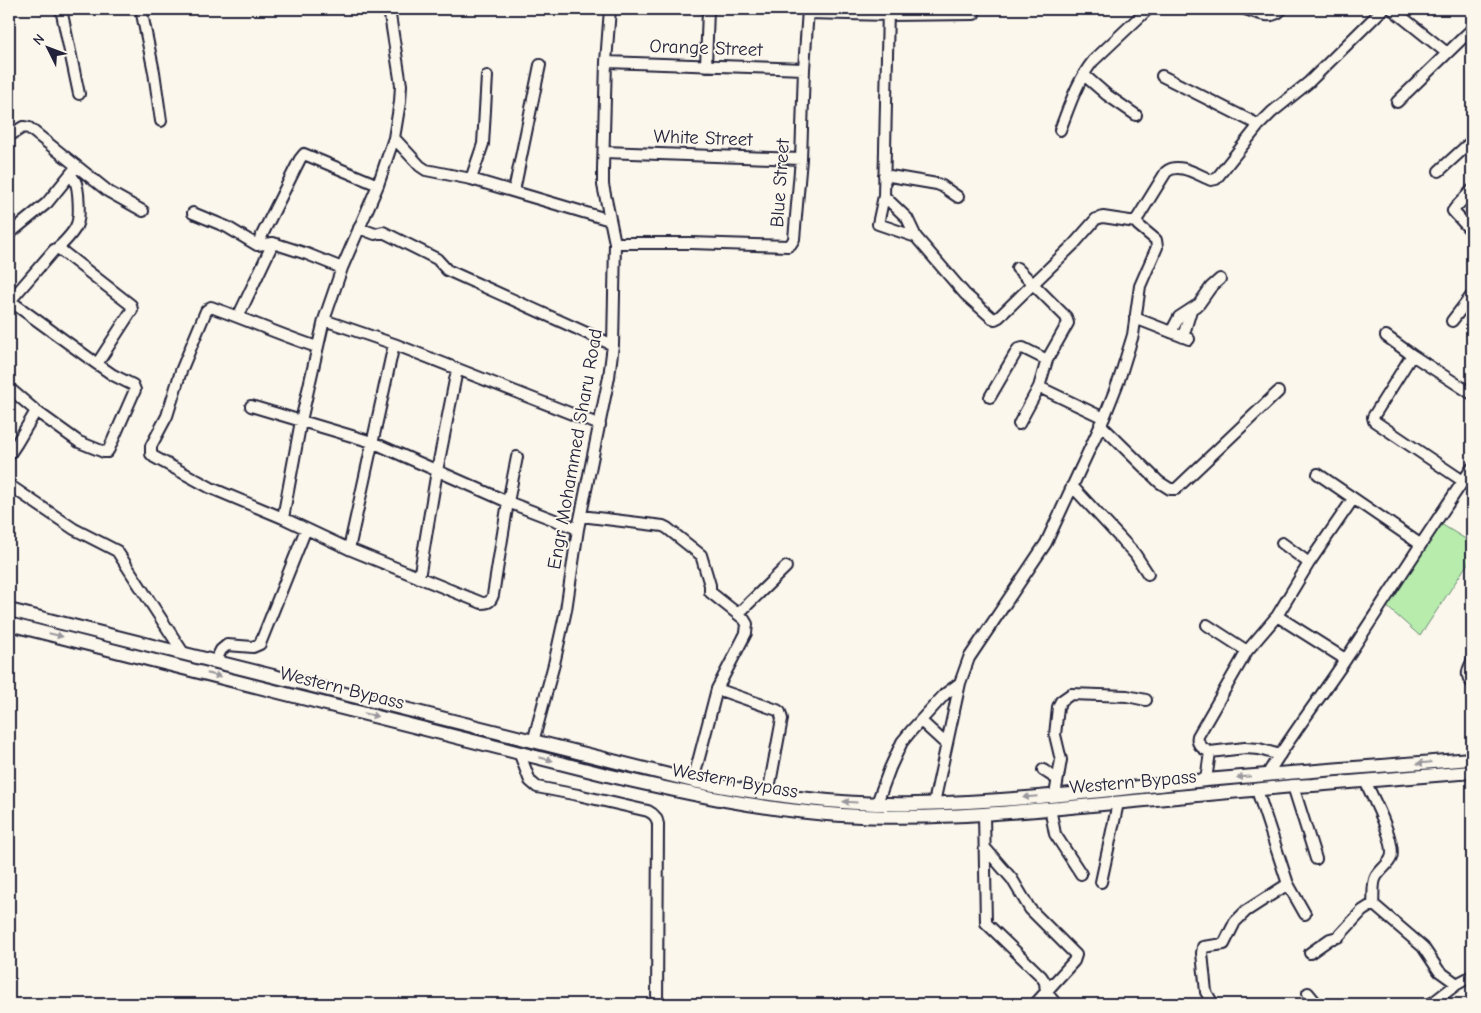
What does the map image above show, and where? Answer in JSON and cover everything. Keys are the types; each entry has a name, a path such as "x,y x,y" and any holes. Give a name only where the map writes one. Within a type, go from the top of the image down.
{"main road":[{"name":"Western Bypass","path":"9,610 693,781 768,794 833,801 915,804 1055,795 1257,790 1472,772"},
{"name":"Western Bypass","path":"9,624 607,775 696,796 786,810 875,817 984,814 1118,803 1136,794 1206,780 1472,759"}],"street":[{"path":"62,9 79,94"},
{"path":"141,9 154,72 161,122"},
{"path":"283,518 301,420 324,320 342,268 378,185 394,138 401,85 389,9"},
{"name":"Engr Mohammed Sharu Road","path":"533,742 566,610 578,529 600,425 613,345 615,242 603,185 606,62 610,9"},
{"path":"706,66 708,9"},
{"path":"1060,130 1072,98 1093,61 1148,9"},
{"path":"1244,9 1271,16 1282,9"},
{"path":"1136,222 1169,169 1178,167 1211,180 1216,179 1258,125 1308,83 1383,9"},
{"path":"1392,9 1447,53"},
{"path":"808,11 974,14"},
{"name":"Blue Street","path":"615,242 788,246 791,244 794,239 801,158 808,11"},
{"path":"888,12 884,196 878,224 916,237"},
{"path":"1397,102 1472,28"},
{"path":"1464,36 1472,44"},
{"name":"Orange Street","path":"606,62 804,69"},
{"path":"514,192 540,65"},
{"path":"1084,75 1107,95 1136,115"},
{"path":"471,179 483,144 487,76"},
{"path":"1162,76 1258,125"},
{"path":"9,136 20,128 26,127 108,192 143,211"},
{"path":"394,138 426,170 471,179 610,220"},
{"path":"1439,171 1472,141"},
{"name":"White Street","path":"604,152 801,158"},
{"path":"257,245 304,154 378,185"},
{"path":"9,234 47,203 76,166"},
{"path":"9,388 36,411 79,442 104,452 107,452 134,390 134,388 97,364 9,300 76,228 79,220 76,184 70,175"},
{"path":"884,176 937,184 958,196"},
{"path":"1472,190 1453,211 1472,232"},
{"path":"884,196 907,218 916,237 965,294 992,318 997,319 1074,244 1096,218 1103,217 1136,222 1158,244 1140,286 1133,335 1119,380 1102,421 1046,543 971,655 960,683 934,803"},
{"path":"193,213 227,227 257,245 273,243 308,254 342,268"},
{"path":"359,228 375,234 383,232 437,259 446,270 613,345"},
{"path":"238,316 273,243"},
{"path":"58,248 131,305 132,310 97,364"},
{"path":"1016,268 1068,320 1047,360 1039,387 1019,424"},
{"path":"1171,332 1180,317 1200,304 1210,286 1220,280"},
{"path":"1452,321 1472,295"},
{"path":"317,347 211,307 206,311 181,370 167,416 151,446 150,450 154,457 211,488 306,528 349,549 482,603 488,603 494,595 517,457"},
{"path":"1135,318 1186,338 1191,310"},
{"path":"324,320 394,344 600,425"},
{"path":"1386,336 1472,394"},
{"path":"349,549 394,344"},
{"path":"990,397 1018,349 1023,348 1047,360"},
{"path":"1412,355 1375,412 1373,416 1374,421 1464,481"},
{"path":"420,578 457,370"},
{"path":"1039,387 1102,421 1159,482 1170,489 1176,489 1278,392"},
{"path":"251,406 372,442 508,502 578,529"},
{"path":"9,455 36,411"},
{"path":"1267,775 1472,468"},
{"path":"1318,474 1420,544"},
{"path":"9,484 74,529 117,551 184,654"},
{"path":"1072,486 1135,554 1148,574"},
{"path":"1280,755 1260,749 1245,748 1210,752 1198,743 1198,736 1247,650 1276,616 1309,563 1353,499"},
{"path":"581,516 667,528 701,555 710,585 710,592 744,619 747,624 746,633 717,689 693,781"},
{"path":"215,662 221,650 227,645 253,647 260,644 306,528"},
{"path":"1282,543 1309,563"},
{"path":"738,614 786,567"},
{"path":"1276,616 1346,659"},
{"path":"1207,625 1247,650"},
{"path":"1472,662 1468,670 1468,676 1472,683"},
{"path":"877,803 902,742 945,694 960,683"},
{"path":"717,689 777,710 782,715 768,794"},
{"path":"1055,795 1061,760 1055,735 1058,707 1061,701 1072,694 1127,696 1146,700"},
{"path":"921,721 946,744"},
{"path":"519,752 530,781 537,787 648,811 658,819 657,1004"},
{"path":"1206,780 1210,752"},
{"path":"1043,770 1057,779"},
{"path":"1365,781 1389,836 1392,850 1391,859 1376,876 1373,904"},
{"path":"1294,786 1316,860"},
{"path":"1257,790 1288,884 1305,914"},
{"path":"1102,882 1118,803"},
{"path":"1050,808 1055,834 1080,874"},
{"path":"984,814 986,923 1041,976 1045,982 1046,992 1056,1004"},
{"path":"986,849 1012,878 1030,909 1076,956 1074,961 1035,1004"},
{"path":"1213,1004 1206,992 1203,947 1224,944 1235,922 1246,911 1288,884"},
{"path":"1310,953 1330,939 1338,937 1362,911 1373,904"},
{"path":"1373,904 1424,947 1439,971 1457,984"},
{"path":"1431,1004 1457,984 1472,976"},
{"path":"1308,993 1318,1004"}],"green space":[{"path":"1441,524 1472,543 1472,557 1420,636 1385,605"}]}
